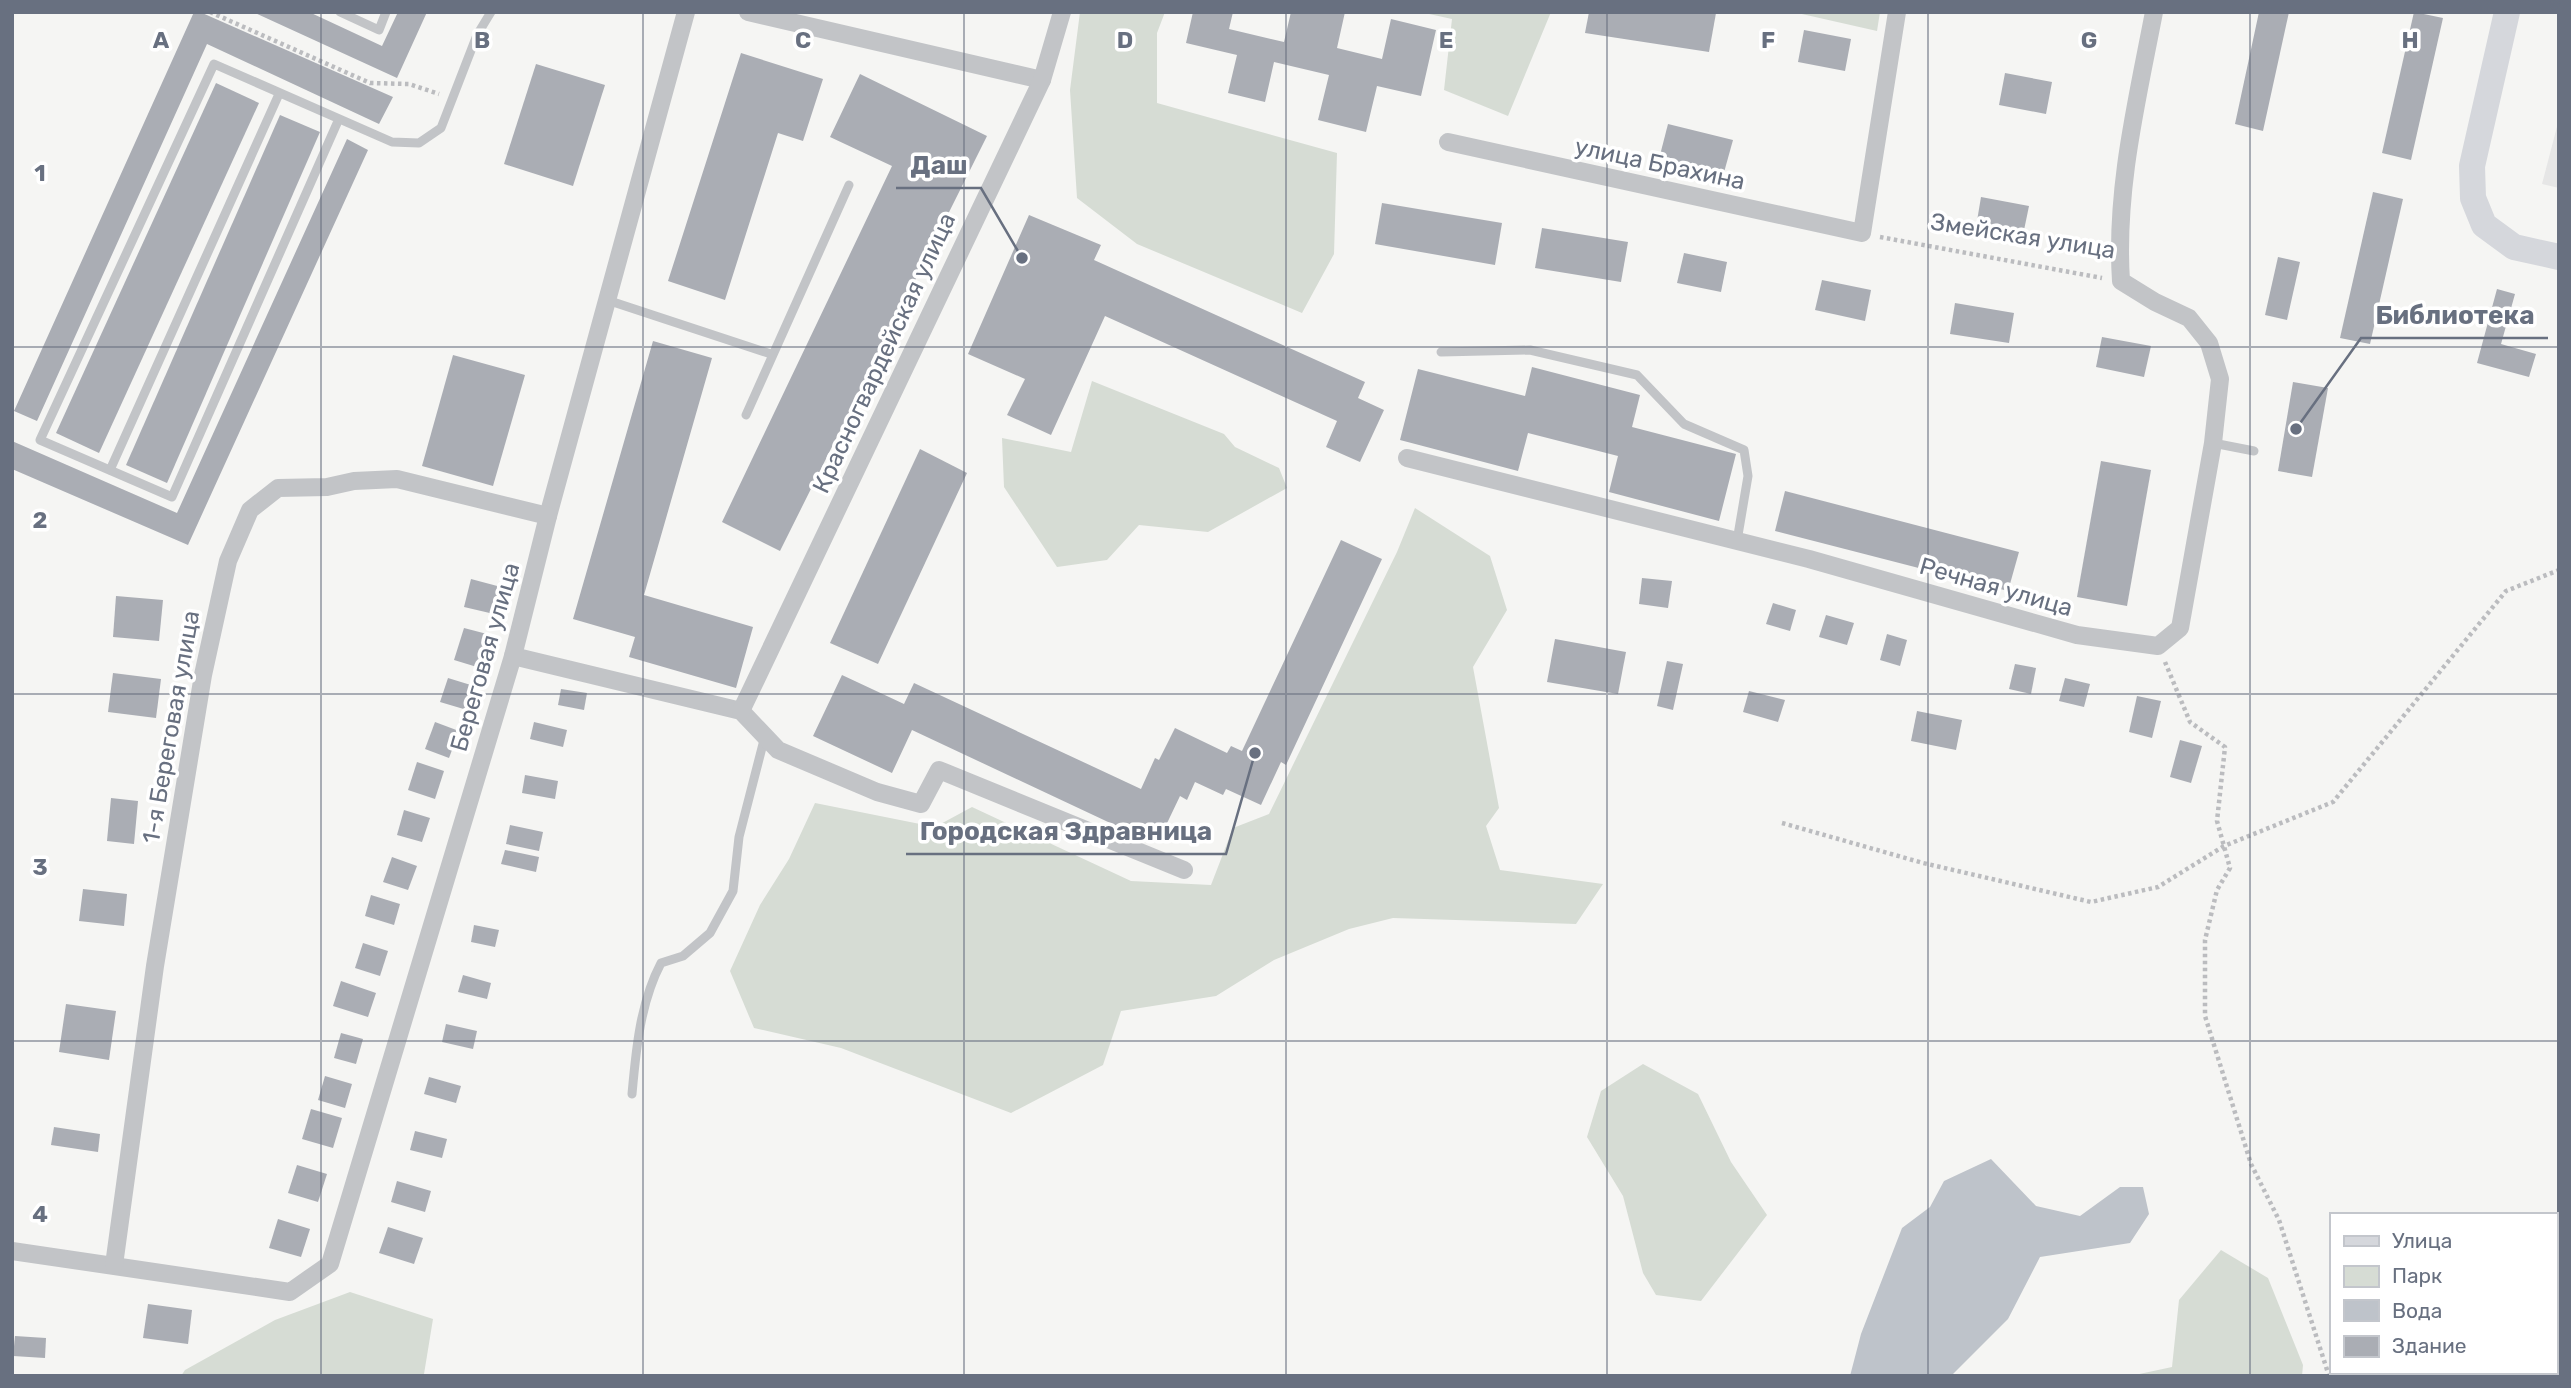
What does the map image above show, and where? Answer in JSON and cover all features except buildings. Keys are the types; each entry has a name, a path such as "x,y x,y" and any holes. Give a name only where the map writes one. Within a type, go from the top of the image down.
{"street":[{"name":"Береговая улица","path":"114,1265 290,1292 330,1264 513,656 548,516 686,12"},
{"path":"748,12 1042,80"},
{"name":"Красногвардейская улица","path":"741,711 1042,80 1062,12"},
{"path":"1861,233 1897,12"},
{"name":"Змейская улица","path":"2121,281 2118,243 2124,166 2154,12"},
{"path":"2507,12 2472,166 2473,198 2484,226 2514,247 2559,257"},
{"name":"улица Брахина","path":"1448,142 1861,233"},
{"path":"2121,281 2155,302 2189,318 2209,343 2220,379 2213,443 2180,628 2158,646"},
{"name":"Речная улица","path":"1407,458 1809,559 2077,635 2158,646"},
{"name":"1-я Береговая улица","path":"114,1265 155,966 203,675 228,561 250,510 278,488 327,487 354,481 397,479 548,516"},
{"path":"513,656 741,711 778,750 877,792 921,804 939,770 1184,870"},
{"path":"12,1251 114,1265"}],"lane":[{"path":"340,12 379,30 386,12"},
{"path":"338,121 172,497 40,440 214,64 338,121 392,142 419,143 441,128 477,35 491,12"},
{"path":"110,470 279,94"},
{"path":"746,415 771,354 849,185"},
{"path":"607,300 771,354"},
{"path":"1441,352 1530,350 1637,375 1684,424 1744,450 1748,475 1737,541"},
{"path":"2213,443 2253,451"},
{"path":"632,1094 637,1040 652,979 661,963 683,956 709,933 733,891 739,837 765,736"}],"path":[{"path":"210,12 370,83 409,84 454,98"},
{"name":"Змейская улица","path":"1861,233 2121,281"},
{"path":"1782,823 1923,863 2091,902 2158,887 2224,846 2333,802 2506,591 2559,570"},
{"path":"2158,646 2190,722 2225,747 2217,821 2231,867 2217,890 2205,940 2205,1016 2251,1164 2279,1220 2329,1376"}],"shaded area":[{"path":"2559,119 2559,188 2542,184"}],"green space":[{"path":"1080,12 1165,12 1157,33 1157,103 1337,153 1334,254 1302,313 1137,244 1077,198 1070,90"},
{"path":"1420,12 1551,12 1508,116 1444,90 1452,19"},
{"path":"1793,12 1880,12 1877,31"},
{"path":"1092,381 1224,434 1235,447 1279,468 1287,488 1208,532 1139,525 1107,560 1057,567 1004,487 1002,438 1071,452"},
{"path":"1415,508 1490,556 1507,610 1473,667 1499,808 1486,826 1500,870 1603,884 1576,924 1393,918 1349,929 1274,960 1216,996 1121,1011 1103,1065 1011,1113 841,1048 754,1028 730,971 760,905 789,859 815,803 935,827 972,807 1131,881 1211,885 1233,828 1269,814 1397,552"},
{"path":"1643,1064 1698,1094 1731,1162 1767,1215 1701,1301 1656,1295 1643,1273 1623,1196 1587,1137 1601,1091"},
{"path":"2221,1250 2268,1278 2303,1365 2302,1376 2130,1376 2172,1367 2179,1300"},
{"path":"350,1292 433,1319 424,1374 181,1376 185,1370 275,1320"}],"water":[{"path":"1991,1159 2036,1206 2080,1216 2120,1187 2143,1187 2149,1214 2130,1243 2040,1257 2008,1319 1951,1376 1850,1376 1861,1334 1902,1228 1930,1207 1944,1181"}],"place":[{"name":"Даш","path":"1022,258"},
{"name":"Библиотека","path":"2296,429"},
{"name":"Городская Здравница","path":"1255,753"}]}
